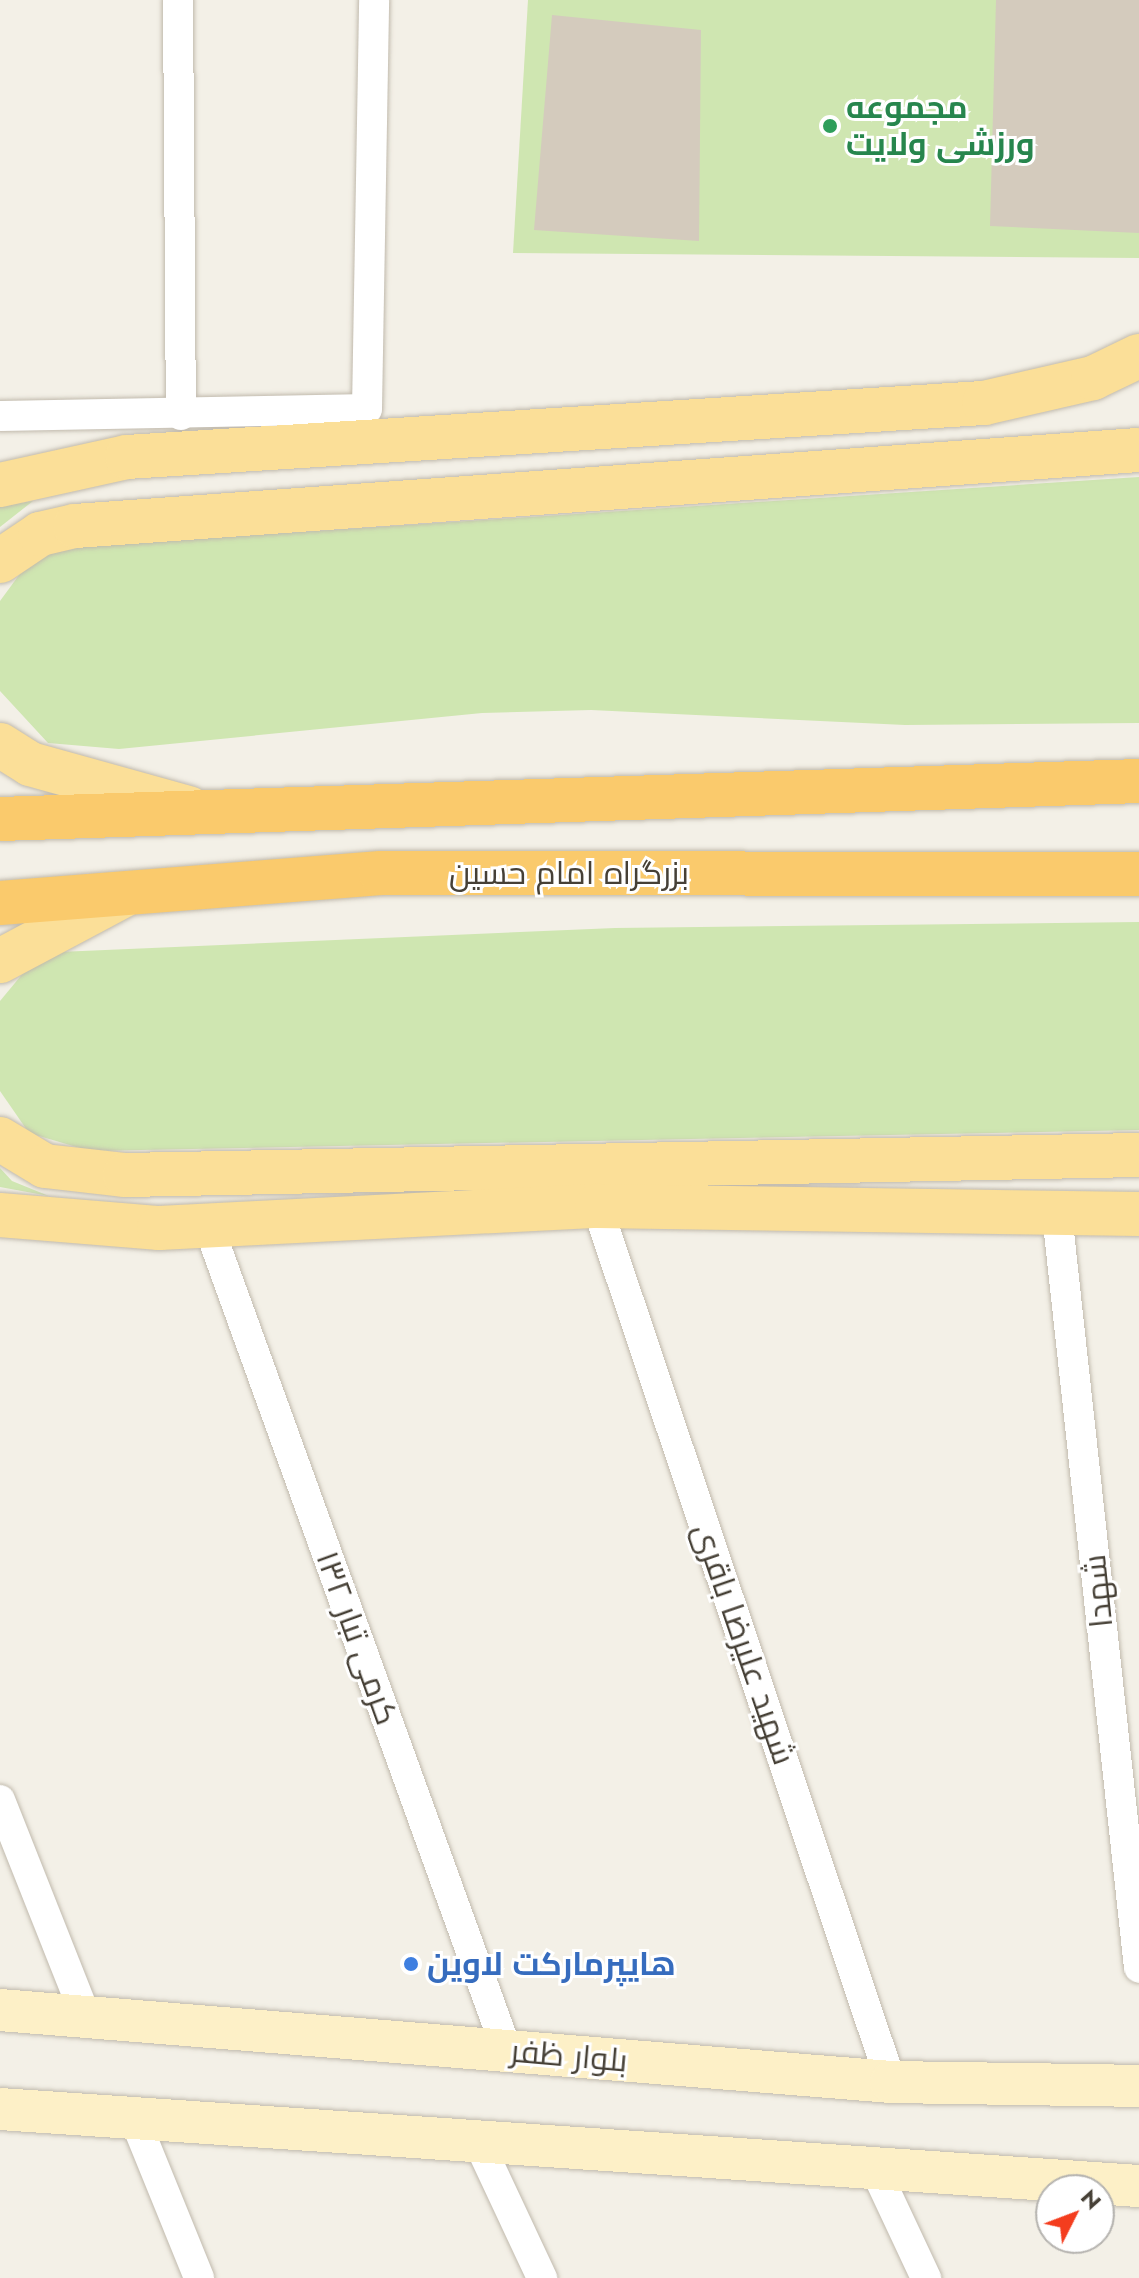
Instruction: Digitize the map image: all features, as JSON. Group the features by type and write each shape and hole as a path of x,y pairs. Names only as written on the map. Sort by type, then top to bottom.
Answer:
{"highway":[{"path":"0,819 191,808 1139,781"},
{"name":"بزرگراه امام حسین","path":"0,903 381,873 1139,874"}],"main road":[{"path":"0,485 127,457 984,403 1093,378 1139,356"},
{"path":"0,561 40,534 75,526 1139,450"},
{"path":"0,745 30,764 191,808"},
{"path":"0,961 127,893"},
{"path":"0,1139 45,1166 125,1175 1139,1155"},
{"path":"6,1217 208,1225 597,1206 1139,1214"}],"street":[{"path":"178,0 181,415"},
{"path":"0,416 181,415 367,409 374,0"},
{"name":"شهید علیرضا باقری","path":"597,1206 891,2082"},
{"name":"شهدا","path":"1057,1214 1139,1968"},
{"name":"کرمی تبار ۱۳۲","path":"208,1225 507,2051"},
{"path":"0,1800 86,2017"},
{"name":"بلوار ظفر","path":"0,2010 891,2082 1139,2086"},
{"path":"0,2109 135,2120 476,2137 1139,2186"},
{"path":"135,2120 199,2278"},
{"path":"476,2137 542,2278"},
{"path":"874,2167 926,2278"}],"green space":[{"name":"مجموعه ورزشی ولایت","path":"528,0 1139,0 1139,258 513,253"},
{"path":"1139,477 1139,723 905,725 591,710 482,713 119,749 48,743 0,691 0,601 22,571 57,548"},
{"path":"33,501 0,527 0,506"},
{"path":"1139,922 1139,1130 90,1151 29,1133 0,1091 0,1001 29,966 59,952 615,928"},
{"path":"0,1168 12,1181 49,1196 0,1187"}],"building":[{"path":"996,0 1139,0 1139,233 990,226"},
{"path":"552,15 701,30 699,241 534,230"}],"place":[{"name":"مجموعه ورزشی ولایت","path":"830,126"},
{"name":"هایپرمارکت لاوین","path":"411,1964"}]}
